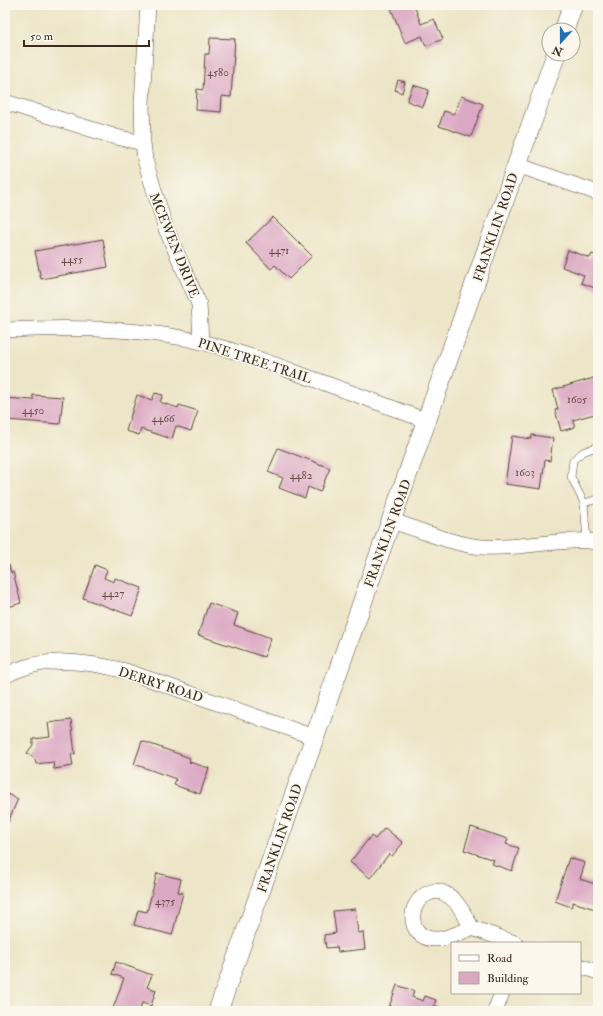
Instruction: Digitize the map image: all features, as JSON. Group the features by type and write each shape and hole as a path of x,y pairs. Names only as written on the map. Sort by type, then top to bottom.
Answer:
{"street":[{"name":"MCEWEN DRIVE","path":"148,5 143,64 142,143 145,160 164,223 199,304 201,342"},
{"path":"567,22 573,5"},
{"name":"FRANKLIN ROAD","path":"218,1011 553,62"},
{"path":"5,102 116,137 142,143"},
{"path":"517,165 598,193"},
{"name":"PINE TREE TRAIL","path":"5,330 78,328 162,335 201,342 260,359 427,421"},
{"path":"392,520 449,540 466,545 482,547 500,547 562,541 592,542"},
{"name":"DERRY ROAD","path":"5,676 28,667 63,661 106,666 126,671 314,737"},
{"path":"472,928 512,942"},
{"path":"581,966 598,972"},
{"path":"495,1011 502,994"}],"lane":[{"path":"592,542 584,503 571,477 573,460 583,452 596,447 598,449"},
{"path":"584,503 598,499"}],"building":[{"path":"387,5 414,5 421,24 434,19 443,39 426,46 422,36 405,43 390,6"},
{"path":"210,38 235,39 231,97 222,96 221,112 196,110 197,89 203,90 205,54 209,54"},
{"path":"398,80 405,82 402,93 395,90"},
{"path":"413,85 429,90 423,107 407,101"},
{"path":"461,96 483,104 471,137 439,126 444,111 454,114"},
{"path":"273,217 312,256 289,279 275,265 271,269 246,243"},
{"path":"103,239 108,267 41,279 35,251"},
{"path":"568,250 590,258 592,254 598,256 598,289 581,283 584,275 562,267"},
{"path":"597,377 598,413 573,420 575,427 561,431 555,410 558,409 553,390"},
{"path":"155,393 163,395 160,402 178,408 179,405 198,411 191,431 176,426 172,439 141,429 139,435 126,431 137,395 152,400"},
{"path":"33,395 63,397 60,424 5,420 5,398 33,400"},
{"path":"532,435 553,438 550,461 545,460 541,489 505,484 512,436 531,439"},
{"path":"278,448 330,468 320,492 308,487 305,498 279,488 283,478 268,472"},
{"path":"9,565 11,573 13,572 21,603 5,608 5,566"},
{"path":"95,565 107,570 104,578 114,582 115,578 142,588 132,616 83,598"},
{"path":"209,603 238,613 234,625 271,638 264,657 198,635"},
{"path":"71,720 75,754 71,754 73,766 54,769 53,762 36,764 35,759 27,753 33,745 33,739 50,737 48,723"},
{"path":"142,741 190,758 189,762 209,768 200,794 174,785 176,779 134,764"},
{"path":"5,793 18,799 5,829"},
{"path":"471,827 508,839 506,844 519,848 512,871 492,864 494,860 464,850"},
{"path":"385,828 403,843 392,856 389,854 370,878 350,862 371,836 375,839"},
{"path":"569,858 585,863 580,879 598,885 598,910 573,902 571,907 555,901"},
{"path":"157,873 181,879 178,892 183,893 172,935 134,925 138,910 147,912"},
{"path":"355,909 358,933 363,932 365,949 338,952 337,947 326,948 324,935 336,933 333,911"},
{"path":"116,962 152,975 147,987 156,990 151,1006 142,1003 139,1011 112,1011 124,978 112,974"},
{"path":"397,985 414,991 412,997 423,1001 425,996 436,1000 434,1005 444,1009 444,1011 400,1011 389,1007"}]}
